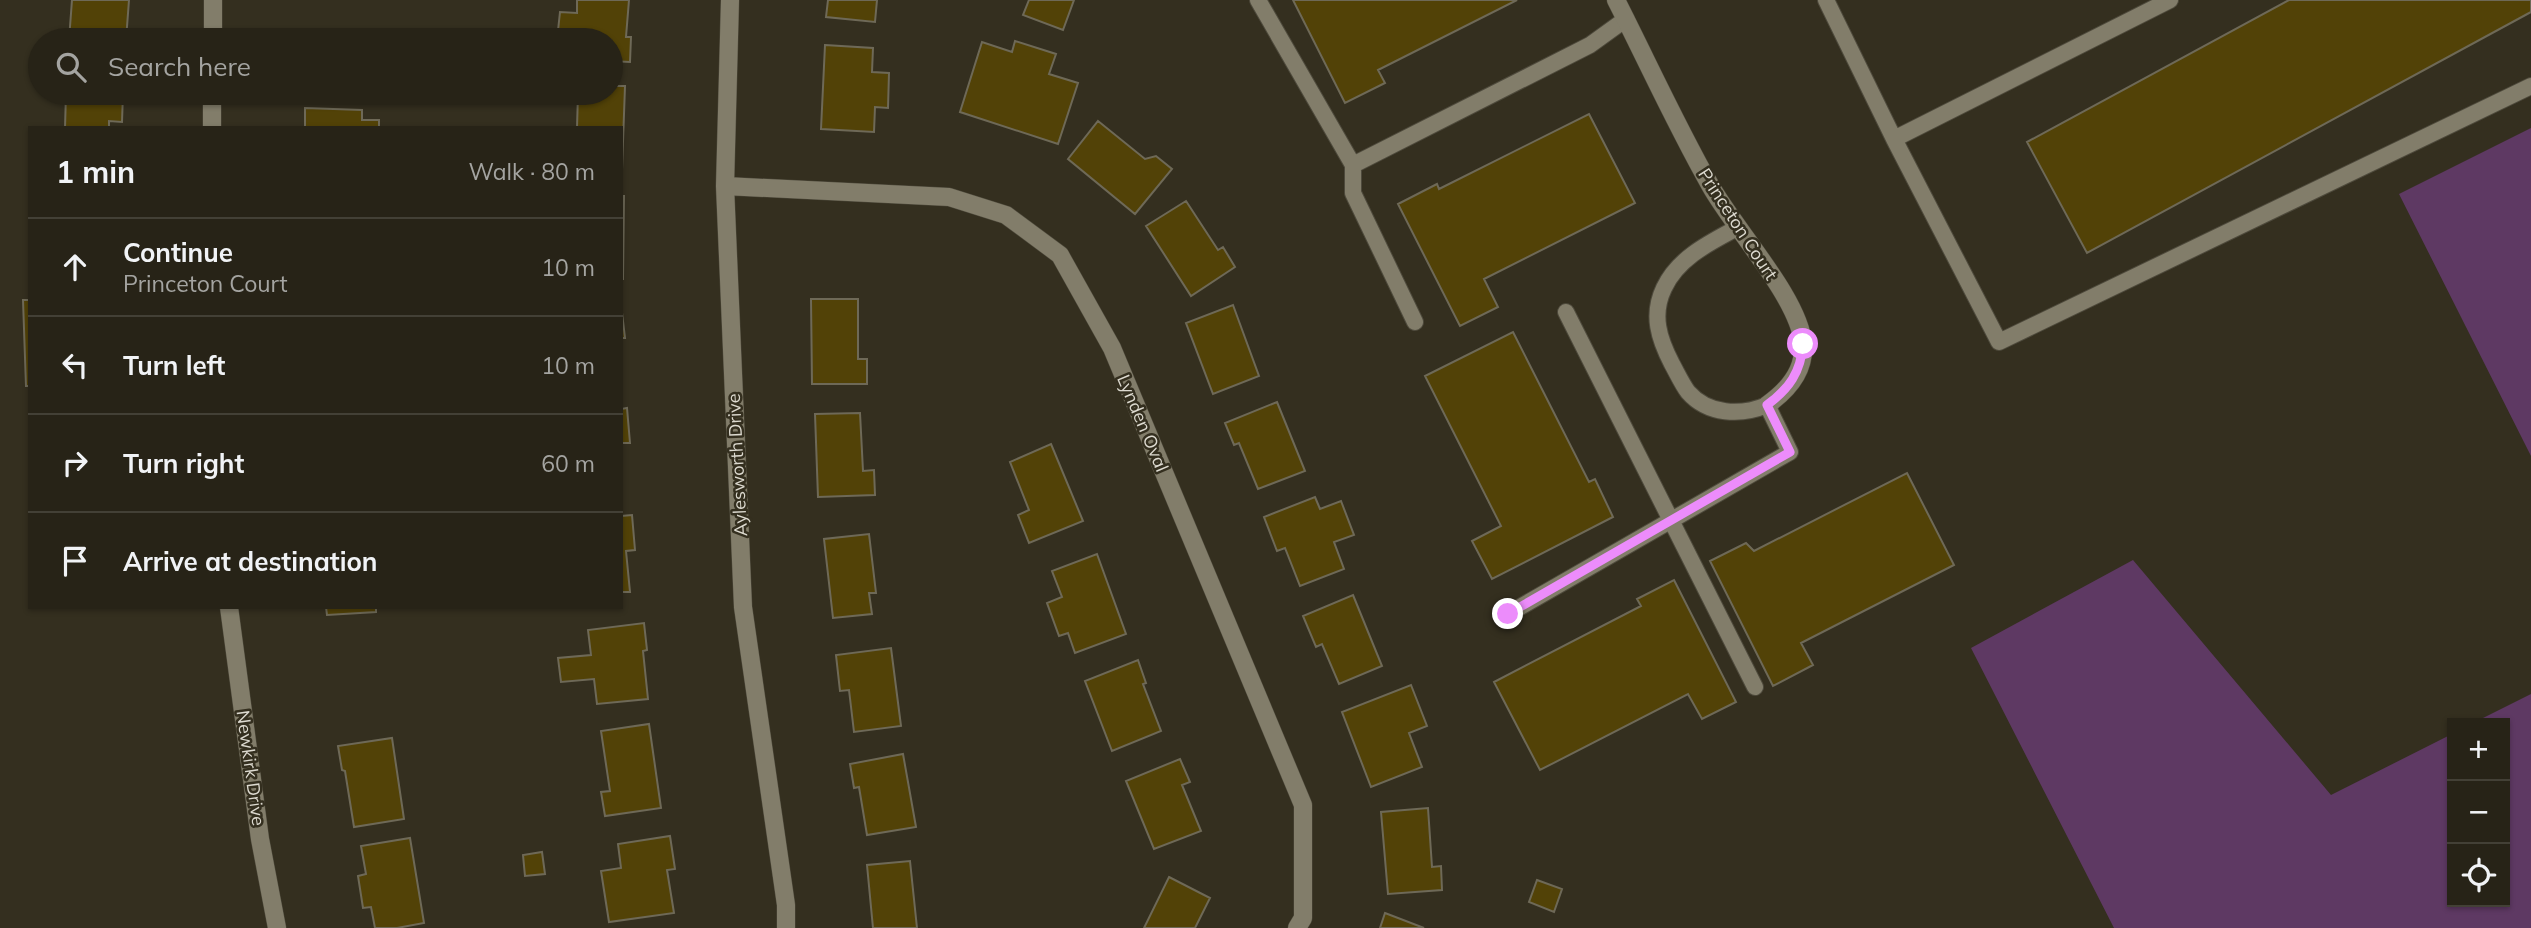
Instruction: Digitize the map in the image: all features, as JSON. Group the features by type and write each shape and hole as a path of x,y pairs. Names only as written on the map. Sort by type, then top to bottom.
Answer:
{"street":[{"path":"213,0 213,28"},
{"name":"Aylesworth Drive","path":"730,0 725,186 743,607 786,905 786,928"},
{"name":"Princeton Court","path":"1616,0 1710,186 1796,317 1803,344 1802,356 1793,382 1767,405"},
{"path":"212,105 212,126"},
{"name":"Lynden Oval","path":"725,186 949,197 1006,215 1059,255 1112,348 1303,805 1303,918 1297,928"},
{"name":"Newkirk Drive","path":"229,609 260,839 277,928"}],"lane":[{"path":"1258,0 1353,165 1353,193 1415,323"},
{"path":"1826,0 1998,342 2531,86"},
{"path":"1894,139 2170,0"},
{"path":"1353,165 1590,45 1626,19"},
{"path":"1508,614 1790,452 1767,405 1754,411 1720,411 1701,402 1688,391 1662,344 1656,320 1658,304 1673,273 1703,246 1737,228"},
{"path":"1566,312 1755,687"}],"shaded area":[{"path":"2531,128 2531,456 2399,194"},
{"path":"2133,560 2331,795 2447,737 2447,907 2510,907 2510,718 2483,718 2531,694 2531,928 2114,928 1971,648"}],"building":[{"path":"72,0 129,0 127,28 70,28"},
{"path":"577,0 629,0 626,37 631,37 630,62 623,62 623,28 558,28 560,12 577,13"},
{"path":"828,0 877,0 875,22 826,17"},
{"path":"1029,0 1074,0 1063,30 1023,15"},
{"path":"1293,0 1517,0 1378,70 1385,83 1345,103"},
{"path":"2289,0 2531,0 2531,12 2087,253 2027,142"},
{"path":"1015,41 1056,54 1049,74 1078,83 1058,144 960,112 982,42 1012,52"},
{"path":"825,45 873,48 872,72 889,73 888,108 875,107 874,132 821,129"},
{"path":"625,86 623,142 623,126 577,126 578,105 623,105"},
{"path":"66,105 123,105 122,122 109,121 109,126 65,126"},
{"path":"305,108 362,110 362,120 379,120 379,126 305,126"},
{"path":"1589,114 1635,203 1484,279 1498,307 1460,326 1398,204 1437,184 1439,189"},
{"path":"1098,121 1145,159 1156,156 1172,169 1135,214 1068,159"},
{"path":"623,196 624,196 623,279"},
{"path":"1186,201 1218,250 1223,247 1235,267 1191,296 1146,226"},
{"path":"811,299 858,299 858,359 867,359 867,384 812,384"},
{"path":"23,300 28,300 26,386"},
{"path":"1233,305 1259,376 1213,394 1186,323"},
{"path":"1513,332 1589,482 1595,479 1613,517 1492,579 1472,541 1501,526 1425,376"},
{"path":"1277,402 1305,471 1258,489 1239,443 1234,445 1225,423"},
{"path":"627,408 630,443 623,443 623,409"},
{"path":"860,413 863,471 874,470 875,495 818,497 815,414"},
{"path":"1051,444 1083,521 1029,543 1018,515 1029,510 1010,462"},
{"path":"1907,473 1954,565 1801,643 1813,665 1773,686 1710,561 1746,543 1754,551"},
{"path":"1315,497 1320,509 1341,501 1354,535 1334,542 1344,569 1300,586 1285,548 1277,551 1264,517"},
{"path":"632,515 635,550 626,551 630,592 623,592 623,516"},
{"path":"869,534 876,593 869,593 872,614 833,618 824,539"},
{"path":"1097,554 1126,634 1075,653 1068,633 1059,636 1047,603 1062,597 1052,571"},
{"path":"1674,580 1736,702 1702,719 1688,694 1540,770 1494,682 1641,606 1637,599"},
{"path":"1353,595 1382,666 1339,684 1322,644 1316,647 1303,616"},
{"path":"326,609 376,609 376,612 327,615"},
{"path":"644,623 647,650 643,651 648,699 597,704 594,679 561,682 558,658 591,655 588,630"},
{"path":"891,648 901,726 854,732 849,690 840,691 836,655"},
{"path":"1138,660 1146,683 1143,684 1161,731 1112,751 1085,681"},
{"path":"1411,685 1427,726 1409,733 1422,767 1371,787 1342,712"},
{"path":"649,724 661,808 605,816 601,792 610,791 601,731"},
{"path":"392,738 404,819 354,827 338,746"},
{"path":"903,754 916,827 867,835 859,787 854,788 850,764"},
{"path":"1180,759 1190,782 1182,785 1201,831 1154,849 1126,781"},
{"path":"1428,808 1432,867 1441,866 1442,890 1388,894 1381,812"},
{"path":"670,836 675,869 667,870 674,913 609,922 601,871 621,868 618,844"},
{"path":"410,838 424,923 397,928 375,928 371,907 363,908 358,876 366,874 361,846"},
{"path":"542,852 545,874 525,876 523,855"},
{"path":"910,861 917,928 873,928 867,865"},
{"path":"1169,877 1210,898 1195,928 1144,928"},
{"path":"1537,880 1562,889 1554,912 1529,902"},
{"path":"1385,913 1424,928 1380,928"}],"route":[{"path":"1508,614 1790,452 1767,405 1793,382 1803,344"}]}
